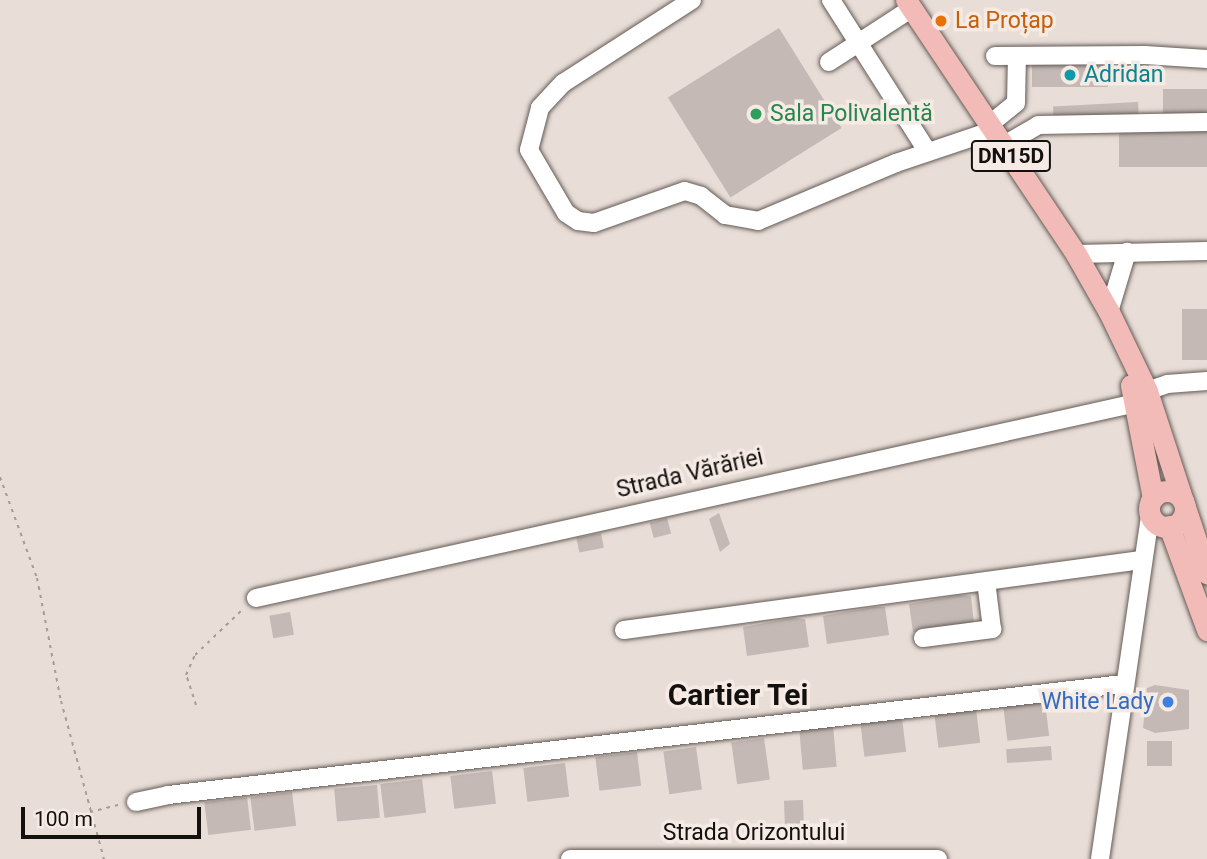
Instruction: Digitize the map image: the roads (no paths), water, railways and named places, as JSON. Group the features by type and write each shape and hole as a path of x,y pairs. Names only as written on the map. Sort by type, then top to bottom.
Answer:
{"main road":[{"name":"DN15D","path":"909,4 1076,254 1109,314 1184,504 1207,573"},
{"name":"DN15D","path":"1141,397 1151,506"},
{"path":"1166,491 1184,504 1181,520 1169,526 1156,523 1151,506 1166,491"},
{"path":"1169,526 1207,630"}],"street":[{"path":"692,0 563,83 534,120 529,150 566,214 578,221 594,223 685,191 701,196 725,215 758,221 928,152 996,133 1038,125 1207,122"},
{"path":"831,0 928,152"},
{"path":"830,62 909,4"},
{"path":"996,133 1016,103 1017,56"},
{"path":"995,57 1207,59"},
{"path":"1076,254 1207,251"},
{"path":"1109,314 1127,252"},
{"name":"Strada Vărăriei","path":"256,598 1141,397 1167,384 1207,381"},
{"path":"1100,859 1123,684 1151,506"},
{"path":"624,629 1141,560"},
{"path":"923,638 992,629 986,581"},
{"path":"136,802 167,795 1123,684"},
{"name":"Strada Orizontului","path":"570,859 938,859"}],"place":[{"name":"La Proțap","path":"941,21"},
{"name":"Adridan","path":"1070,75"},
{"name":"Sala Polivalentă","path":"756,114"},
{"name":"White Lady","path":"1168,702"}],"district":[{"name":"Cartier Tei","path":"738,695"}]}
